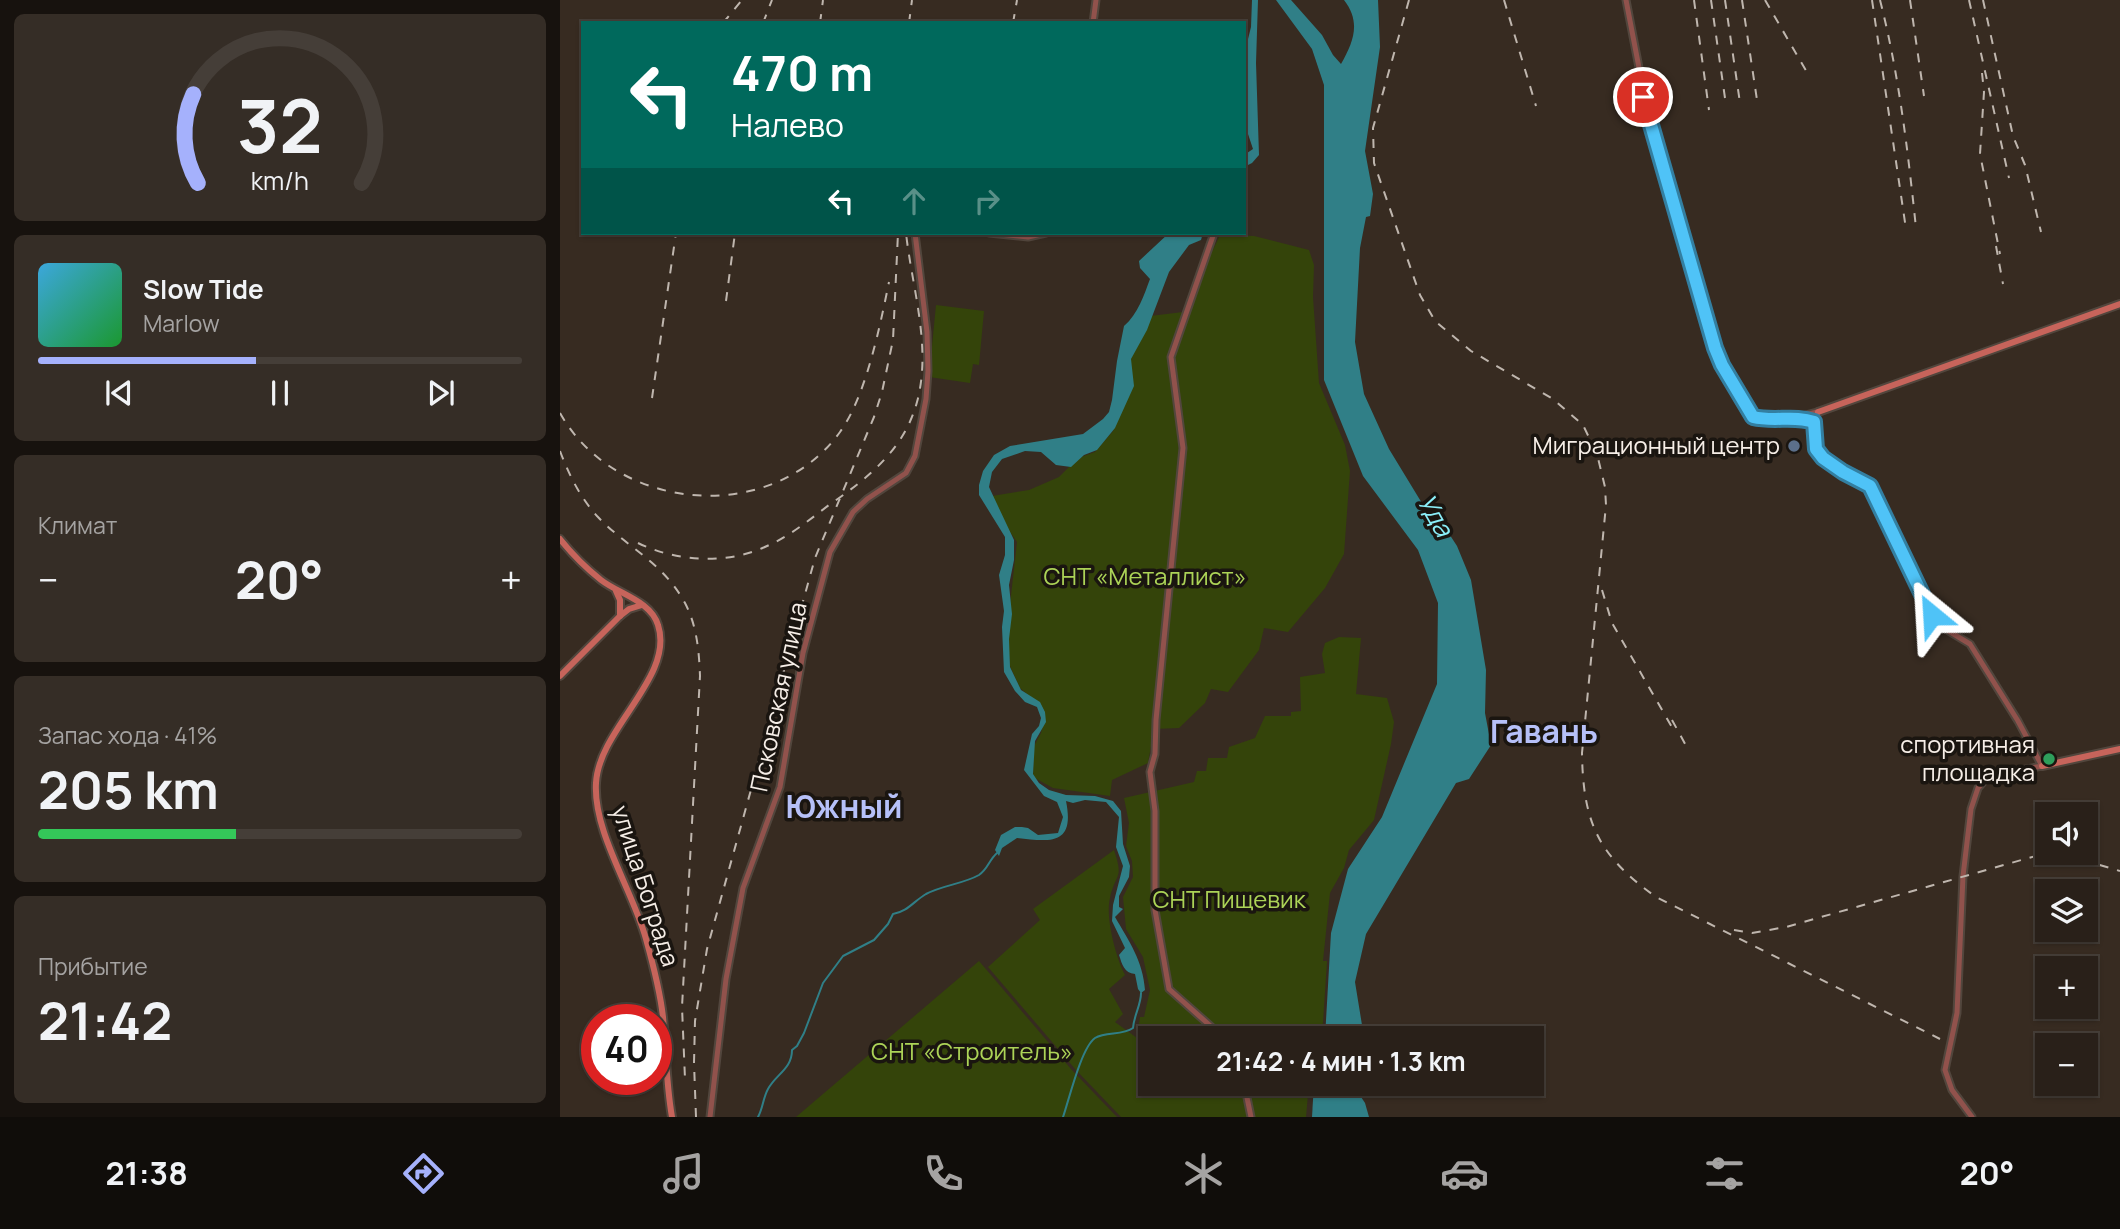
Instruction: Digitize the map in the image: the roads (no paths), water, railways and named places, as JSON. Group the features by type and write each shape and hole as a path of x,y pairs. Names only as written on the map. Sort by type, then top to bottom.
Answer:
{"main road":[{"path":"1818,412 2120,304"},
{"path":"560,539 591,571 642,605"},
{"path":"615,589 620,600 620,616"},
{"path":"560,676 620,616 629,609 642,605"},
{"name":"улица Бограда","path":"642,605 652,613 659,627 661,638 658,658 648,681 605,747 598,767 596,796 605,834 642,922 656,978 663,1016 664,1063 672,1117"},
{"path":"2042,766 2120,749"}],"street":[{"path":"1093,21 1096,0"},
{"path":"1626,0 1650,125 1719,359 1753,417 1786,420 1818,412"},
{"name":"Псковская улица","path":"710,1117 724,991 743,888 780,787 803,653 830,552 853,512 909,469 915,456 926,399 927,332 915,235"},
{"path":"1004,235 1033,235"},
{"path":"1211,1026 1170,989 1155,910 1155,811 1150,772 1155,754 1156,720 1183,448 1171,359 1213,235"},
{"path":"1818,412 1814,422 1816,449 1833,465 1870,486 1932,615 1942,626 1970,645 2018,721 2042,766 1995,775 1978,788 1973,800 1963,876 1957,1013 1945,1070 1952,1090 1972,1117"},
{"path":"1800,417 1814,422"},
{"path":"1247,1096 1251,1117"}],"water":[{"path":"1252,0 1258,0 1256,63 1259,155 1246,166 1246,154 1253,149 1246,128 1246,47 1251,27"},
{"path":"1276,0 1291,0 1322,35 1341,64 1354,32 1353,16 1344,0 1378,0 1380,47 1365,151 1373,194 1370,216 1366,217 1360,248 1355,342 1364,394 1389,449 1431,518 1444,526 1457,546 1471,580 1486,670 1485,713 1491,745 1469,779 1456,783 1366,934 1355,982 1362,1026 1326,1026 1331,933 1348,869 1382,817 1437,684 1438,603 1418,550 1363,476 1324,380 1324,85 1312,49"},
{"path":"1167,235 1202,235 1201,240 1189,245 1169,272 1147,330 1131,359 1134,386 1115,428 1097,450 1084,455 1071,467 1056,465 1041,452 1025,451 1002,459 992,472 989,487 1014,540 1014,560 1009,585 1012,614 1010,667 1021,690 1040,702 1045,712 1046,722 1035,741 1033,774 1039,783 1049,790 1113,801 1121,811 1123,844 1130,866 1129,877 1119,896 1119,907 1123,909 1115,917 1138,960 1145,990 1141,993 1135,974 1126,970 1121,962 1119,955 1125,948 1112,921 1113,905 1123,866 1116,847 1119,817 1106,802 1066,801 1067,826 1058,838 1017,838 1002,848 999,856 995,850 1001,835 1015,827 1028,828 1038,835 1058,833 1063,817 1057,802 1044,796 1024,770 1032,734 1039,726 1041,718 1037,707 1025,702 1004,672 1004,611 999,575 1005,555 1005,537 979,495 983,471 994,455 1010,446 1083,434 1109,412 1124,326 1137,310 1150,279 1140,268 1139,261"},
{"path":"1313,1096 1360,1096 1369,1117 1312,1117"}],"waterway":[{"path":"758,1117 768,1089 787,1067 792,1050 804,1033 823,983 843,956 874,940 893,914 906,909 926,894 979,875 997,853"},
{"path":"1063,1117 1080,1063 1090,1044 1099,1036 1133,1028 1141,993"}],"railway":[{"path":"725,21 742,0"},
{"path":"764,21 772,0"},
{"path":"820,21 823,0"},
{"path":"909,21 912,0"},
{"path":"1013,21 1017,0"},
{"path":"1409,0 1373,128 1374,163 1420,295 1435,321 1471,351 1553,399 1583,425 1597,454 1605,487 1606,505 1582,753 1586,800 1598,836 1621,867 1656,897 1940,1039"},
{"path":"1504,0 1536,106"},
{"path":"1694,0 1709,110"},
{"path":"1711,0 1726,105"},
{"path":"1725,0 1740,103"},
{"path":"1742,0 1757,100"},
{"path":"1765,0 1808,74"},
{"path":"1872,0 1906,229"},
{"path":"1880,0 1898,85 1916,228"},
{"path":"1910,0 1924,96"},
{"path":"1969,0 2009,178"},
{"path":"1983,0 2013,136 2025,165 2041,232"},
{"path":"1982,73 1984,92 1980,154 2000,254"},
{"path":"652,398 676,235"},
{"path":"726,301 735,235"},
{"path":"696,1117 695,1021 707,949 815,558 882,392 893,340 898,235"},
{"path":"638,543 669,554 702,559 752,552 799,527 871,473 894,449 911,419 921,381 922,339 906,235"},
{"path":"1996,246 2003,284"},
{"path":"560,413 585,446 618,471 655,488 696,495 736,494 775,483 811,462 840,432 849,417 871,360 889,282"},
{"path":"560,451 585,501 597,516 655,565 676,589 689,612 697,639 700,676 682,1007 685,1079"},
{"path":"1602,590 1612,623 1673,729"},
{"path":"1672,720 1689,751"},
{"path":"1734,930 1752,933 1786,927 2039,855 2066,855 2120,871"}],"place":[{"name":"Миграционный центр","path":"1794,446"},
{"name":"спортивная площадка","path":"2049,759"}],"district":[{"name":"Гавань","path":"1544,732"},
{"name":"Южный","path":"844,807"}],"water label":[{"name":"Уда","path":"1435,515"}],"park label":[{"name":"СНТ «Металлист»","path":"1145,577"},
{"name":"СНТ Пищевик","path":"1229,900"},
{"name":"СНТ «Строитель»","path":"972,1052"}]}
